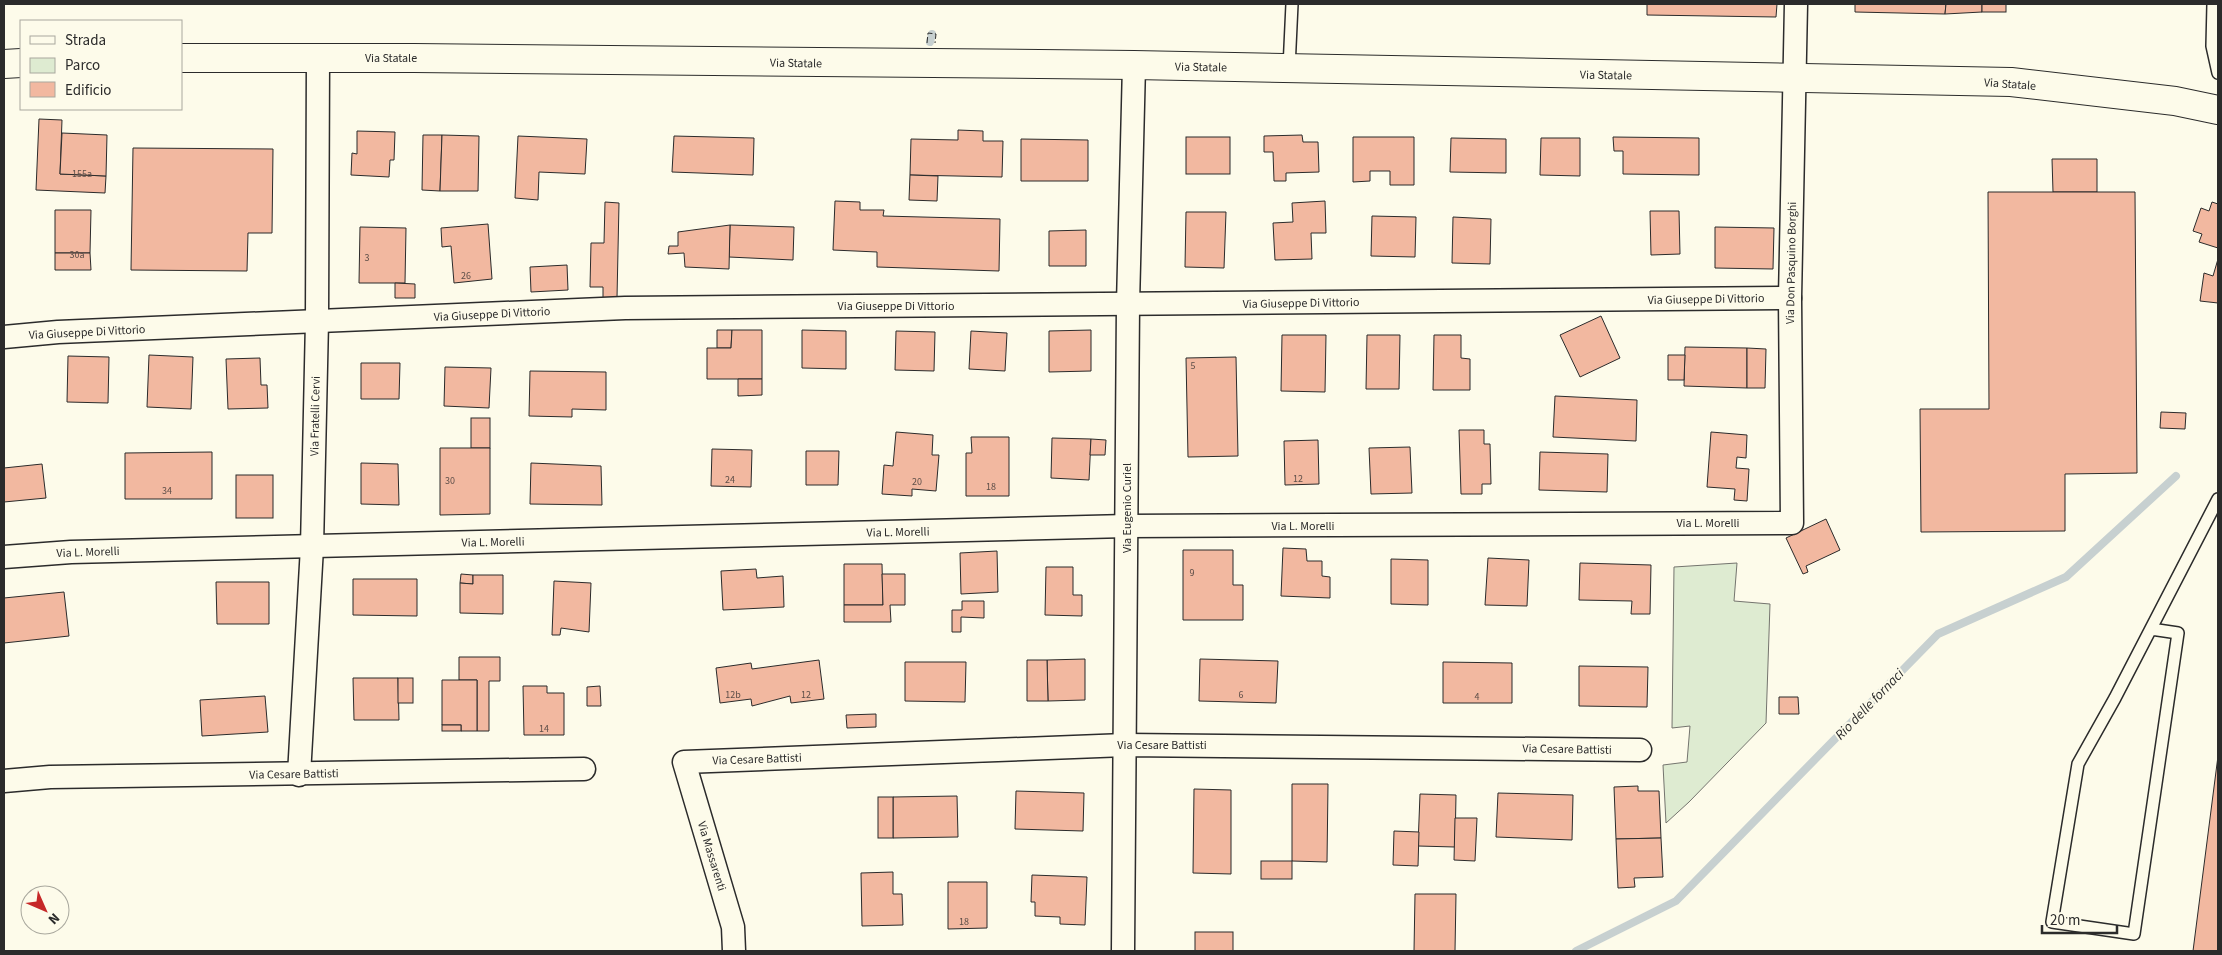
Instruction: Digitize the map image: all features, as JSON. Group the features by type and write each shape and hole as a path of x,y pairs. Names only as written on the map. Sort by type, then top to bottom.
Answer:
{"main road":[{"name":"Via Statale","path":"182,58 1134,65 2011,82 2175,101 2218,110"},
{"path":"4,64 20,63"}],"street":[{"name":"Via Don Pasquino Borghi","path":"1792,523 1790,298 1796,78 1796,4"},
{"name":"Via Fratelli Cervi","path":"299,775 312,547 317,321 318,58"},
{"name":"Via Eugenio Curiel","path":"1123,951 1128,304 1134,65"},
{"name":"Via Giuseppe Di Vittorio","path":"4,337 58,332 625,308 1790,298"},
{"name":"Via L. Morelli","path":"4,557 71,552 1127,526 1792,523"},
{"name":"Via Cesare Battisti","path":"684,762 1125,744 1640,750"},
{"name":"Via Massarenti","path":"684,762 733,927 734,951"},
{"name":"Via Cesare Battisti","path":"4,781 50,777 299,775 584,769"}],"lane":[{"path":"1289,68 1292,4"},
{"path":"2213,4 2218,73"},
{"path":"2151,629 2178,633 2134,934 2052,922 2078,764 2115,698 2218,499"}],"green space":[{"path":"1737,563 1734,601 1770,604 1766,723 1666,823 1663,765 1687,762 1690,726 1672,728 1674,567"}],"building":[{"path":"1647,4 1777,4 1776,17 1647,15"},
{"path":"1855,4 1946,4 1945,14 1855,12"},
{"path":"1946,4 1982,4 1982,12 1945,14"},
{"path":"1982,4 2006,4 2006,12 1982,12"},
{"path":"39,119 62,120 60,174 106,176 105,193 36,190"},
{"path":"958,130 983,131 983,141 1003,141 1002,177 910,175 911,139 958,140"},
{"path":"357,131 395,132 394,160 390,160 389,177 351,175 352,153 357,154"},
{"path":"62,133 107,135 106,176 60,174"},
{"path":"423,135 442,135 440,191 422,190"},
{"path":"442,135 479,136 478,191 440,191"},
{"path":"1302,135 1303,142 1318,142 1319,172 1286,173 1286,181 1274,181 1273,152 1264,152 1264,136"},
{"path":"518,136 587,139 585,174 539,172 538,200 515,198"},
{"path":"674,136 754,138 753,175 672,172"},
{"path":"1186,137 1230,137 1230,174 1186,174"},
{"path":"1353,137 1414,137 1414,185 1390,185 1390,171 1370,171 1370,181 1353,182"},
{"path":"1613,137 1699,138 1699,175 1623,174 1623,151 1614,151"},
{"path":"1451,138 1506,139 1506,173 1450,172"},
{"path":"1541,138 1580,138 1580,176 1540,175"},
{"path":"1021,139 1088,140 1088,181 1021,181"},
{"path":"133,148 273,149 272,233 248,233 247,271 131,270"},
{"path":"2052,159 2097,159 2097,192 2053,192"},
{"path":"910,175 938,176 937,201 909,200"},
{"path":"1988,192 2135,192 2137,473 2065,474 2065,531 1921,532 1920,409 1989,409"},
{"path":"835,201 860,202 860,210 884,210 883,216 1000,219 999,271 877,267 877,252 833,250"},
{"path":"1325,201 1326,233 1311,233 1312,259 1275,260 1273,223 1293,222 1292,203"},
{"path":"605,202 619,203 617,298 603,298 603,287 590,287 591,243 604,243"},
{"path":"2212,202 2218,204 2218,248 2199,242 2202,234 2193,231 2201,208 2209,211"},
{"path":"55,210 91,210 90,253 55,253"},
{"path":"1650,211 1679,211 1680,254 1651,255"},
{"path":"1186,212 1226,212 1224,268 1185,267"},
{"path":"1372,216 1416,217 1415,257 1371,256"},
{"path":"1453,217 1491,219 1490,264 1452,263"},
{"path":"488,224 492,279 454,283 451,246 442,247 441,228"},
{"path":"730,225 794,227 793,260 729,257"},
{"path":"730,225 729,269 685,267 684,253 668,254 669,246 678,246 678,232"},
{"path":"360,227 406,228 405,283 359,283"},
{"path":"1715,227 1774,228 1773,269 1715,268"},
{"path":"1086,230 1086,266 1049,266 1049,231"},
{"path":"55,253 90,253 91,270 55,270"},
{"path":"2218,259 2218,303 2200,301 2204,273 2213,276"},
{"path":"567,265 568,290 531,292 530,267"},
{"path":"395,283 415,284 415,298 395,298"},
{"path":"1601,316 1620,358 1580,377 1560,335"},
{"path":"717,330 732,330 731,348 717,348"},
{"path":"732,330 762,330 762,379 707,379 707,348 731,348"},
{"path":"802,330 846,331 846,369 802,368"},
{"path":"1091,330 1091,371 1049,372 1049,331"},
{"path":"896,331 935,332 934,371 895,370"},
{"path":"971,331 1007,333 1005,371 969,369"},
{"path":"1282,335 1326,335 1325,392 1281,391"},
{"path":"1367,335 1400,335 1399,389 1366,389"},
{"path":"1434,335 1461,335 1461,358 1470,359 1470,390 1433,390"},
{"path":"1685,347 1747,348 1747,388 1684,386"},
{"path":"1747,348 1766,349 1765,388 1747,388"},
{"path":"149,355 193,357 191,409 147,407"},
{"path":"1668,355 1685,355 1684,380 1668,380"},
{"path":"68,356 109,357 108,403 67,402"},
{"path":"1236,357 1238,456 1188,457 1186,358"},
{"path":"260,358 261,385 267,385 268,408 228,409 226,359"},
{"path":"361,363 400,363 399,399 361,399"},
{"path":"445,367 491,368 489,408 444,406"},
{"path":"530,371 606,372 606,410 572,409 572,417 529,416"},
{"path":"738,379 762,379 762,395 738,396"},
{"path":"1555,396 1637,400 1636,441 1553,437"},
{"path":"2161,412 2186,413 2185,429 2160,428"},
{"path":"471,418 490,418 490,448 471,448"},
{"path":"1459,430 1484,430 1484,444 1490,444 1491,484 1482,484 1482,494 1461,494"},
{"path":"896,432 933,435 932,455 939,455 936,491 912,489 912,496 882,494 884,465 893,466"},
{"path":"1711,432 1747,435 1746,458 1737,457 1736,468 1749,469 1747,501 1734,500 1735,489 1707,487"},
{"path":"971,437 1009,437 1009,496 966,496 966,453 972,453"},
{"path":"1052,438 1091,439 1089,480 1051,478"},
{"path":"1091,439 1106,440 1105,455 1090,455"},
{"path":"1318,440 1319,484 1285,485 1284,441"},
{"path":"1410,447 1412,493 1371,494 1369,448"},
{"path":"440,448 490,448 490,514 440,515"},
{"path":"712,449 752,450 751,487 711,486"},
{"path":"806,451 839,451 838,485 806,485"},
{"path":"212,452 212,499 125,499 125,453"},
{"path":"1540,452 1608,454 1607,492 1539,490"},
{"path":"361,463 398,464 399,505 361,504"},
{"path":"531,463 601,466 602,505 530,504"},
{"path":"42,464 46,498 4,502 4,468"},
{"path":"236,475 273,475 273,518 236,518"},
{"path":"1826,519 1840,550 1806,566 1808,572 1803,574 1786,538"},
{"path":"1283,548 1306,549 1307,561 1322,561 1322,576 1330,577 1330,598 1281,596"},
{"path":"1183,550 1233,550 1233,585 1243,585 1243,620 1183,620"},
{"path":"997,551 998,592 961,594 960,553"},
{"path":"1488,558 1529,560 1527,606 1485,605"},
{"path":"1391,559 1428,560 1428,605 1391,604"},
{"path":"1580,563 1651,565 1650,614 1631,614 1632,601 1579,600"},
{"path":"844,564 882,564 883,605 844,605"},
{"path":"1046,567 1073,567 1073,595 1082,595 1082,616 1045,615"},
{"path":"756,569 757,578 783,576 784,607 723,610 721,571"},
{"path":"461,574 473,575 473,584 460,583"},
{"path":"882,574 905,574 905,605 890,605 891,622 844,622 844,605 883,605"},
{"path":"473,575 503,575 503,614 460,613 460,583 473,584"},
{"path":"353,579 417,579 417,616 353,615"},
{"path":"554,581 591,583 589,632 561,628 560,635 552,635"},
{"path":"216,582 269,582 269,624 217,624"},
{"path":"64,592 69,636 4,643 4,598"},
{"path":"962,601 984,601 984,618 961,617 961,632 952,632 952,610 962,610"},
{"path":"459,657 500,657 500,681 489,681 489,731 477,731 477,680 459,680"},
{"path":"1085,659 1085,700 1048,701 1047,660"},
{"path":"1200,659 1278,661 1276,703 1199,701"},
{"path":"819,660 824,699 791,703 790,696 752,706 751,699 720,703 716,668 751,663 752,669"},
{"path":"1027,660 1047,660 1048,701 1027,701"},
{"path":"905,662 966,662 965,702 905,701"},
{"path":"1443,662 1512,663 1512,703 1443,703"},
{"path":"1579,666 1648,667 1647,707 1579,706"},
{"path":"353,678 398,678 399,720 354,720"},
{"path":"398,678 413,678 413,703 398,703"},
{"path":"442,680 477,680 477,731 461,731 461,725 442,725"},
{"path":"523,686 547,686 547,693 564,693 564,735 524,735"},
{"path":"600,686 601,706 587,706 587,687"},
{"path":"265,696 268,732 202,736 200,700"},
{"path":"1779,697 1798,697 1799,714 1779,714"},
{"path":"876,714 876,727 847,728 846,715"},
{"path":"442,725 461,725 461,731 442,731"},
{"path":"2218,756 2218,951 2193,951"},
{"path":"1292,784 1328,784 1327,862 1292,861"},
{"path":"1638,786 1638,791 1659,791 1661,838 1616,839 1614,787"},
{"path":"1194,789 1231,790 1231,874 1193,873"},
{"path":"1016,791 1084,793 1083,831 1015,829"},
{"path":"1498,793 1573,795 1572,840 1496,837"},
{"path":"1420,794 1456,795 1455,847 1418,846"},
{"path":"957,796 958,837 893,838 893,797"},
{"path":"878,797 893,797 893,838 878,838"},
{"path":"1455,818 1477,818 1475,861 1454,860"},
{"path":"1394,831 1419,832 1418,866 1393,865"},
{"path":"1661,838 1663,877 1634,878 1635,887 1618,888 1616,839"},
{"path":"1261,861 1292,861 1292,879 1261,879"},
{"path":"893,872 893,894 902,894 903,925 862,926 861,873"},
{"path":"1032,875 1087,877 1085,925 1060,924 1060,917 1035,916 1035,902 1031,902"},
{"path":"948,882 987,882 987,928 948,929"},
{"path":"1415,894 1456,894 1455,951 1414,951"},
{"path":"1195,932 1233,932 1233,951 1195,951"}],"waterway":[{"path":"930,42 932,34"},
{"name":"Rio delle fornaci","path":"1576,951 1676,901 1938,634 2066,577 2176,476"}],"fence":[{"path":"927,43 928,33 936,34 935,43"}]}
